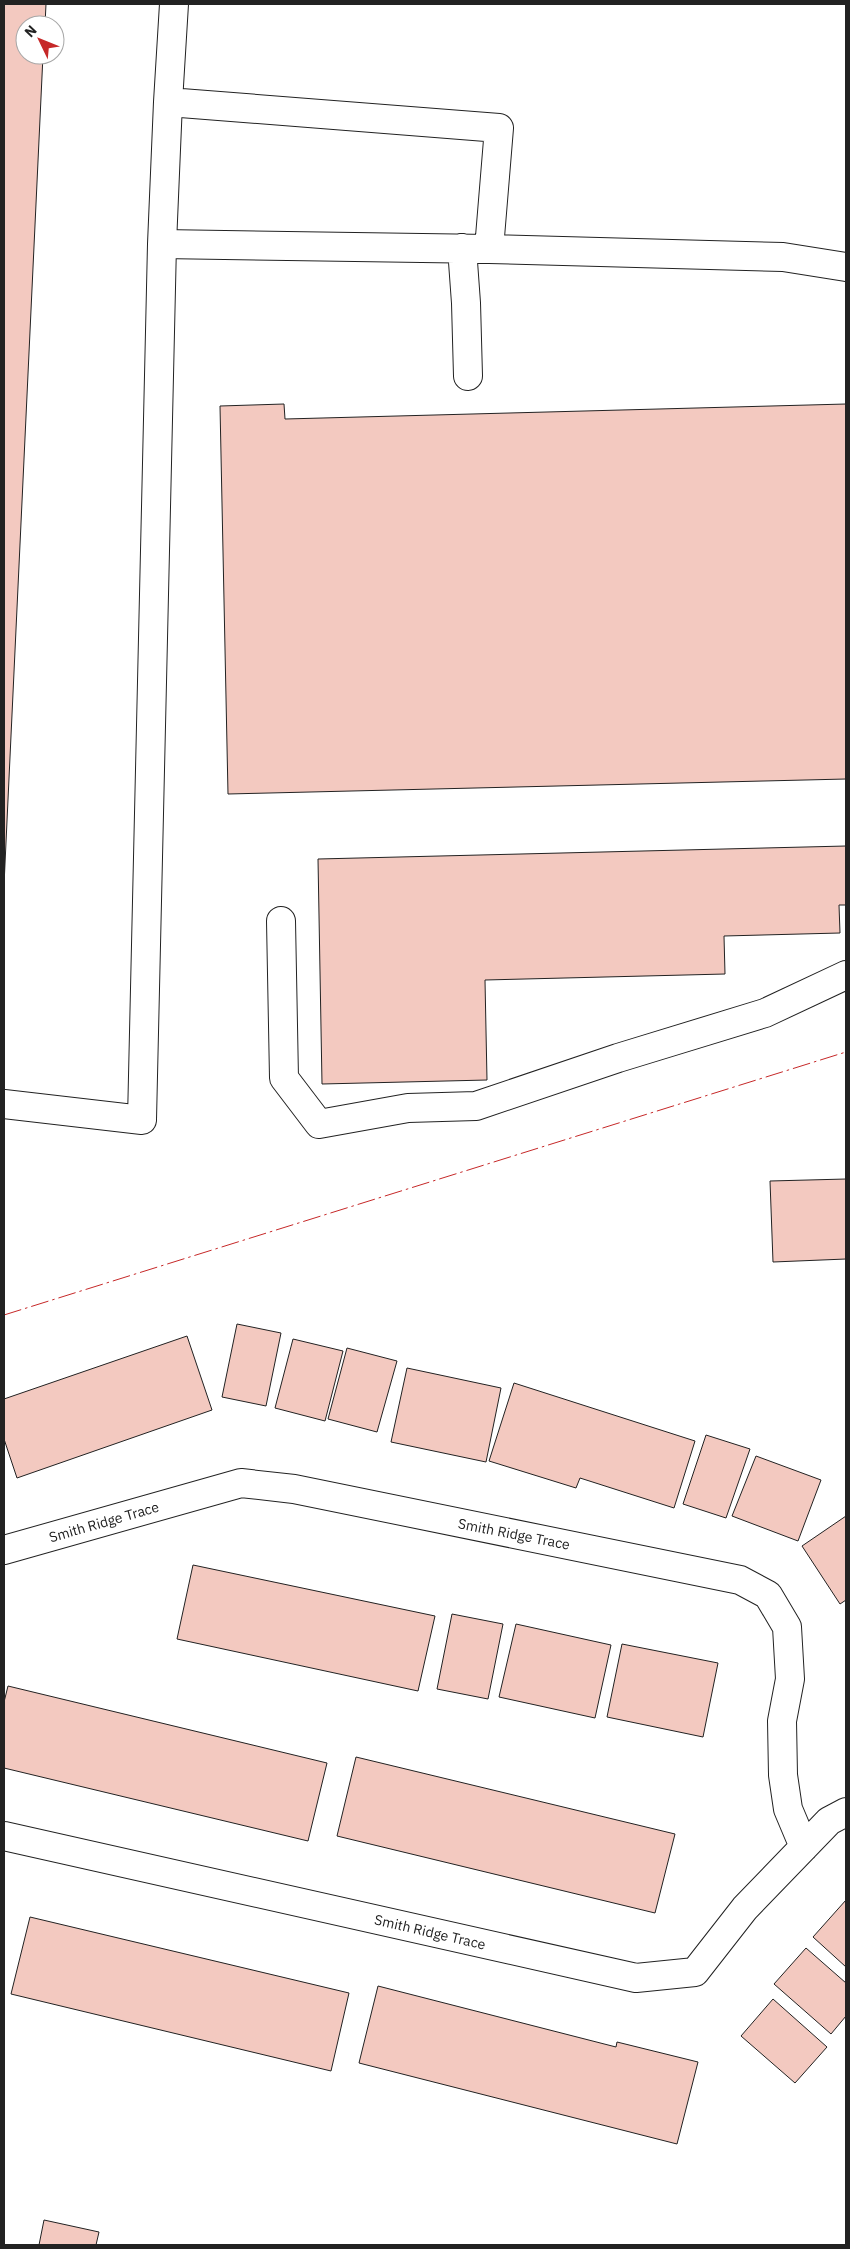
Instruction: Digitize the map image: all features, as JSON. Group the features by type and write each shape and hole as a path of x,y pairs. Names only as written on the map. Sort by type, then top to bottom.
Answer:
{"street":[{"path":"4,1104 142,1120 162,244 174,4"},
{"path":"168,102 499,128 489,249"},
{"path":"162,244 462,248 782,257 846,266"},
{"path":"462,248 468,376"},
{"path":"280,920 284,1078 319,1124 408,1108 476,1106 618,1058 765,1013 846,975"},
{"name":"Smith Ridge Trace","path":"4,1550 241,1483 294,1489 740,1580 768,1595 787,1627 790,1679 782,1722 783,1775 788,1809 804,1847"},
{"name":"Smith Ridge Trace","path":"4,1836 636,1978 695,1972 745,1908 829,1821 846,1812"}],"building":[{"path":"4,4 46,4 45,15 15,15 15,65 43,65 4,885"},
{"path":"284,404 285,419 846,404 846,779 228,794 220,406"},
{"path":"846,846 846,905 839,905 840,933 724,936 725,974 485,980 487,1080 322,1084 318,859"},
{"path":"846,1179 846,1259 773,1262 770,1181"},
{"path":"237,1324 281,1333 266,1406 222,1397"},
{"path":"187,1336 212,1410 17,1478 4,1439 4,1399"},
{"path":"293,1339 343,1351 325,1421 275,1408"},
{"path":"347,1348 397,1361 377,1432 328,1419"},
{"path":"407,1368 501,1388 486,1462 391,1442"},
{"path":"514,1383 695,1441 674,1508 580,1478 576,1488 489,1461"},
{"path":"706,1435 750,1449 726,1518 683,1504"},
{"path":"756,1456 821,1480 798,1541 732,1516"},
{"path":"846,1516 846,1600 840,1604 802,1546"},
{"path":"193,1565 435,1616 418,1691 177,1639"},
{"path":"452,1614 503,1624 488,1699 437,1689"},
{"path":"516,1624 611,1645 595,1718 499,1697"},
{"path":"622,1644 718,1663 703,1737 607,1717"},
{"path":"8,1686 327,1763 308,1841 4,1768 4,1702"},
{"path":"356,1757 675,1834 655,1913 337,1836"},
{"path":"846,1900 846,1967 813,1937"},
{"path":"30,1917 349,1993 331,2071 11,1994"},
{"path":"806,1948 846,1983 846,2016 831,2034 774,1984"},
{"path":"378,1986 616,2047 617,2042 698,2062 677,2144 359,2063"},
{"path":"773,1999 827,2047 795,2083 741,2036"},
{"path":"44,2220 99,2232 96,2245 39,2245"}],"power":[{"path":"4,1315 846,1052"}]}
